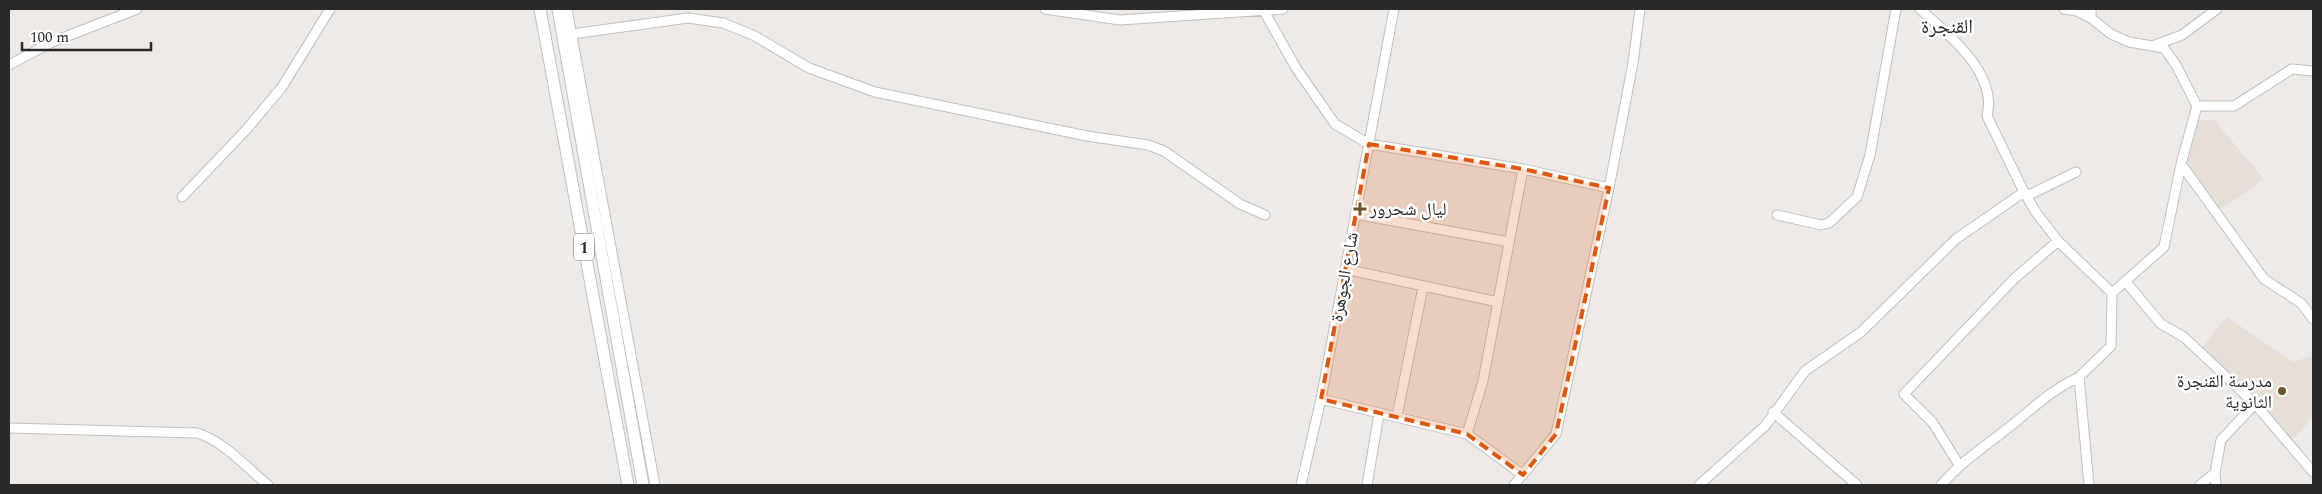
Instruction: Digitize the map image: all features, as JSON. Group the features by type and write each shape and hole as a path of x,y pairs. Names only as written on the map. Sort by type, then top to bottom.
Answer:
{"main road":[{"name":"1","path":"540,9 628,485"},
{"name":"1","path":"558,9 643,485"}],"street":[{"path":"9,65 52,42 137,9"},
{"path":"182,197 246,130 282,87 330,9"},
{"path":"567,9 655,485"},
{"path":"1045,9 1120,20 1282,9"},
{"name":"شارع الجوهرة","path":"1301,485 1322,399 1394,9"},
{"path":"1514,485 1556,434 1609,188 1633,63 1640,9"},
{"path":"1777,215 1821,225 1829,223 1857,197 1865,178 1870,155 1896,9"},
{"path":"1920,9 1959,44 1984,81 1989,106 1987,116 2035,211 2058,240 2112,293 2111,346 2080,377 2057,387 2009,428 1959,465 1941,485"},
{"path":"2064,9 2091,13 2111,34 2129,42 2164,48 2176,65 2197,106 2180,164 2164,247 2112,293"},
{"path":"2155,45 2182,35 2217,9"},
{"path":"1264,11 1296,68 1335,124 1369,144 1523,169 1609,188"},
{"path":"572,34 688,18 723,23 753,35 809,68 875,92 1087,136 1148,144 1164,152 1240,204 1265,215"},
{"path":"2197,106 2234,106 2292,69 2313,71"},
{"path":"2180,164 2264,278 2301,303 2313,319"},
{"path":"1467,434 1483,381 1523,169"},
{"path":"1699,485 1766,426 1773,412 1805,371 1861,332 1956,239 2026,194 2076,172"},
{"path":"1355,214 1509,242"},
{"path":"1959,465 1933,423 1904,394 2014,279 2058,240"},
{"path":"1345,269 1498,302"},
{"path":"2126,282 2160,324 2184,337 2255,404 2313,472"},
{"path":"1396,416 1423,287"},
{"path":"2080,377 2089,485"},
{"path":"1322,399 1467,434 1523,474"},
{"path":"2216,485 2215,473 2222,440 2255,404"},
{"path":"1773,412 1857,485"},
{"path":"1367,485 1379,414"},
{"path":"9,428 197,434 206,436 218,444 268,485"},
{"path":"2200,485 2215,473"}],"highlighted area":[{"path":"1369,144 1523,169 1609,188 1556,434 1523,475 1467,434 1321,399"}],"shaded area":[{"path":"2193,120 2214,120 2264,179 2218,211 2185,169"},
{"path":"2227,317 2293,362 2311,356 2313,359 2313,417 2291,442 2261,406 2202,347"}],"place":[{"name":"ليال شحرور","path":"1360,209"},
{"name":"مدرسة القنجرة الثانوية","path":"2282,391"}],"district":[{"name":"القنجرة","path":"1947,26"}]}
